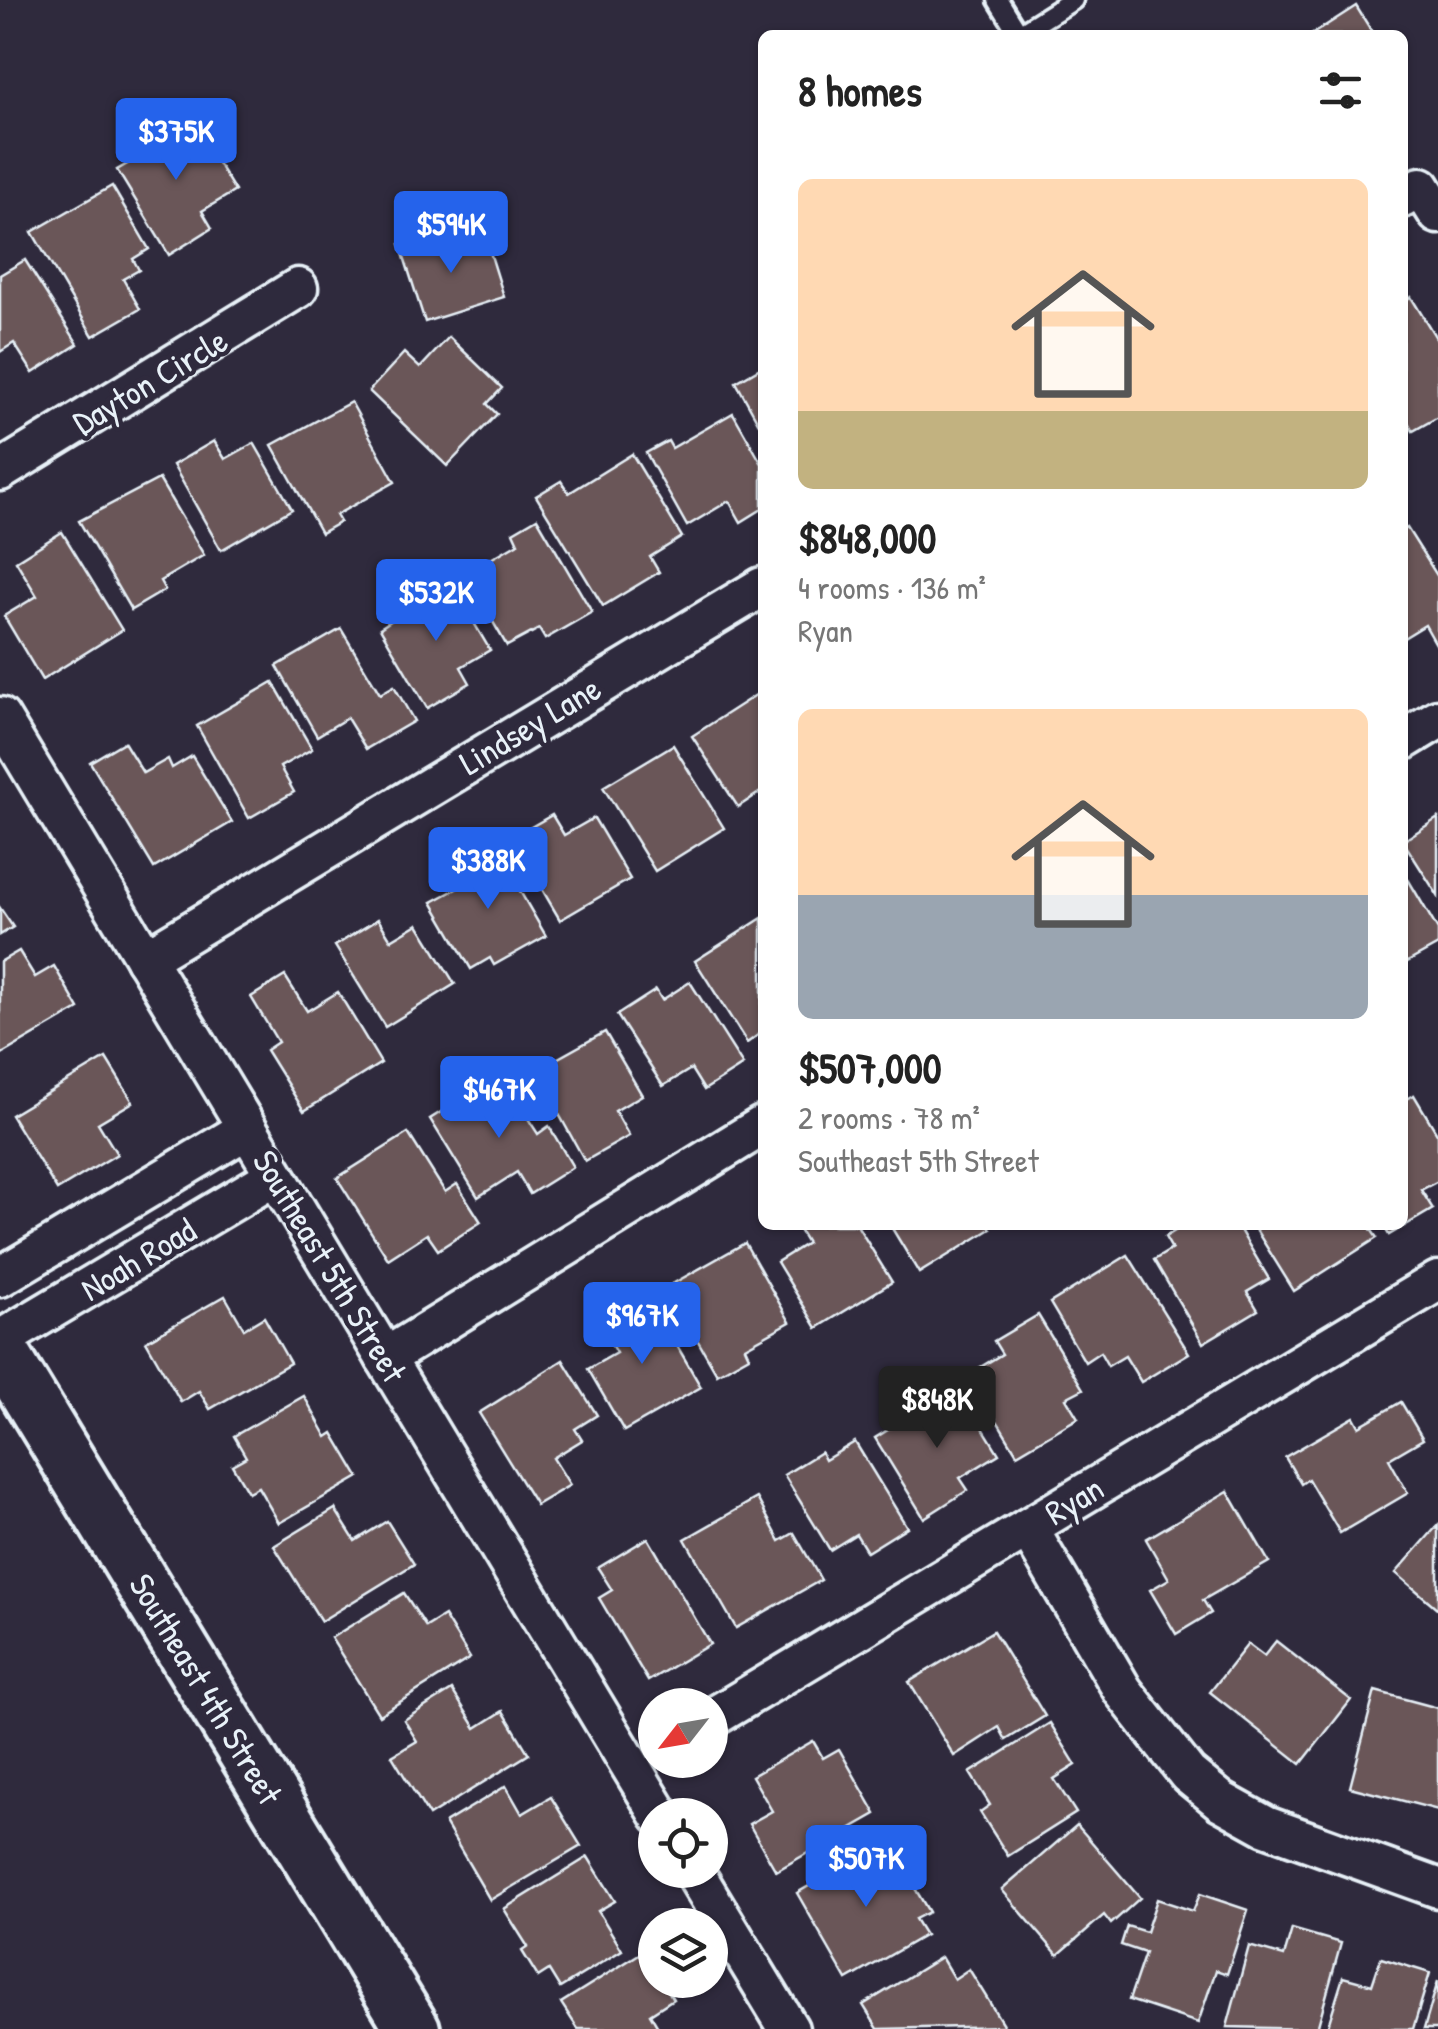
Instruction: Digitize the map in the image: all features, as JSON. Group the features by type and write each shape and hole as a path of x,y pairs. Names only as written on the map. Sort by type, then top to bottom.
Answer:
{"main road":[{"name":"Southeast 4th Street","path":"0,1349 413,2029"}],"street":[{"name":"Dayton Circle","path":"0,470 298,288"},
{"name":"Lindsey Lane","path":"145,959 758,589"},
{"name":"Southeast 5th Street","path":"0,717 385,1358 638,1751"},
{"path":"1408,738 1438,720"},
{"path":"385,1358 758,1128"},
{"name":"Noah Road","path":"0,1277 247,1129"},
{"name":"Noah Road","path":"0,1340 275,1176"},
{"name":"Ryan","path":"728,1708 1028,1528 1432,1296"},
{"path":"1028,1528 1123,1691 1188,1774 1221,1801 1266,1826 1438,1888"},
{"path":"704,1888 789,2029"}],"lane":[{"path":"998,0 1017,30"},
{"path":"1025,30 1073,0"}],"building":[{"path":"1356,6 1371,30 1319,30"},
{"path":"188,114 235,191 202,211 212,228 169,255 117,170 136,159 130,150"},
{"path":"112,186 149,249 133,259 139,270 123,279 140,309 93,336 32,232"},
{"path":"437,233 444,252 486,239 504,297 425,322 400,244"},
{"path":"25,260 78,344 33,373 14,343 0,352 0,275"},
{"path":"1411,297 1438,341 1438,417 1413,431 1408,422"},
{"path":"449,337 502,388 487,404 497,414 447,466 369,391 404,353 420,368"},
{"path":"758,369 758,422 736,382"},
{"path":"351,402 395,482 336,515 340,522 321,533 272,445"},
{"path":"733,413 758,457 758,511 741,522 729,501 687,526 646,453 668,441 672,448"},
{"path":"214,441 225,459 254,443 292,509 221,550 173,465"},
{"path":"632,454 682,537 650,557 659,572 603,606 536,496 561,481 569,493"},
{"path":"159,479 204,555 160,581 165,590 131,610 79,521"},
{"path":"537,518 592,612 545,639 539,629 507,646 465,574 518,543 513,532"},
{"path":"1408,530 1438,577 1437,646 1425,625 1408,635"},
{"path":"62,532 122,630 42,680 4,616 37,596 16,561"},
{"path":"450,582 490,650 461,667 470,683 427,708 380,628"},
{"path":"341,629 380,694 394,686 414,721 366,749 347,718 317,736 277,666"},
{"path":"273,682 312,749 280,767 294,792 249,818 197,726"},
{"path":"758,694 758,794 738,807 692,736"},
{"path":"124,742 143,773 168,759 172,768 192,756 232,822 154,868 90,762"},
{"path":"673,745 724,828 655,871 603,787"},
{"path":"552,815 564,835 594,818 630,879 560,920 512,838"},
{"path":"1438,818 1438,896 1408,849 1408,838"},
{"path":"495,848 546,936 494,965 490,958 471,969 432,902 458,888 450,874"},
{"path":"1408,879 1438,930 1438,945 1408,962"},
{"path":"0,908 13,927 0,935"},
{"path":"378,919 391,940 418,924 455,984 385,1027 335,946"},
{"path":"758,921 758,1035 747,1043 695,961"},
{"path":"19,951 35,977 54,966 79,1009 0,1055 0,962"},
{"path":"285,976 307,1011 338,992 381,1063 304,1111 266,1050 278,1042 251,997"},
{"path":"690,982 743,1065 704,1090 691,1069 663,1086 617,1015 656,990 662,1000"},
{"path":"605,1032 642,1095 615,1111 629,1136 585,1161 535,1071"},
{"path":"106,1058 133,1102 98,1123 117,1154 57,1190 11,1115"},
{"path":"500,1075 538,1134 549,1126 573,1167 530,1194 517,1172 478,1197 430,1119"},
{"path":"1414,1095 1438,1135 1438,1181 1421,1190 1433,1209 1408,1224 1408,1098"},
{"path":"408,1133 445,1192 457,1184 481,1222 438,1250 427,1234 388,1259 337,1178"},
{"path":"799,1230 860,1230 892,1282 817,1328 777,1262 807,1243"},
{"path":"893,1230 989,1230 919,1273"},
{"path":"1177,1230 1240,1230 1269,1279 1247,1292 1258,1310 1203,1343 1154,1260 1172,1249 1165,1237"},
{"path":"1256,1230 1371,1230 1377,1238 1294,1291"},
{"path":"745,1243 790,1322 745,1347 749,1356 717,1374 667,1287"},
{"path":"1128,1255 1189,1353 1141,1382 1125,1356 1108,1366 1100,1352 1085,1362 1050,1303"},
{"path":"225,1296 244,1329 264,1317 290,1363 210,1409 199,1391 181,1402 146,1341"},
{"path":"650,1299 701,1387 624,1431 588,1369 616,1353 601,1327"},
{"path":"1038,1315 1083,1389 1066,1398 1078,1418 1017,1454 969,1374 1002,1354 994,1341"},
{"path":"563,1360 597,1415 575,1429 582,1440 553,1458 570,1485 536,1505 479,1413"},
{"path":"958,1387 999,1454 960,1478 968,1490 924,1518 875,1438"},
{"path":"304,1396 327,1437 333,1433 359,1477 279,1523 258,1487 248,1492 232,1465 246,1457 234,1436"},
{"path":"1401,1402 1423,1439 1389,1459 1408,1493 1340,1533 1308,1479 1301,1484 1285,1457 1354,1417 1359,1426"},
{"path":"855,1442 907,1527 867,1552 856,1534 830,1550 784,1475 821,1452 825,1460"},
{"path":"1228,1491 1269,1562 1203,1600 1211,1613 1176,1634 1150,1590 1169,1579 1146,1539"},
{"path":"757,1498 780,1541 794,1533 821,1580 736,1628 685,1539"},
{"path":"335,1509 355,1541 387,1521 414,1564 321,1621 274,1546"},
{"path":"1438,1525 1438,1609 1396,1573"},
{"path":"648,1538 710,1644 648,1681 599,1598 612,1590 598,1568"},
{"path":"404,1593 426,1627 444,1616 470,1658 379,1715 331,1638"},
{"path":"993,1631 1045,1716 1006,1740 999,1727 954,1756 909,1682"},
{"path":"1276,1641 1351,1700 1301,1764 1210,1692 1248,1644 1264,1656"},
{"path":"452,1690 476,1728 503,1711 529,1754 429,1816 392,1756 417,1741 404,1720"},
{"path":"1375,1691 1438,1708 1438,1810 1350,1787"},
{"path":"1050,1723 1076,1765 1054,1779 1076,1813 1008,1856 980,1812 990,1805 970,1773"},
{"path":"813,1741 823,1758 839,1749 876,1814 776,1871 749,1824 772,1811 752,1776"},
{"path":"506,1786 522,1814 551,1797 581,1846 490,1900 445,1823"},
{"path":"1077,1825 1140,1898 1111,1924 1104,1915 1058,1955 1002,1890"},
{"path":"887,1841 929,1912 915,1919 925,1935 847,1980 797,1893"},
{"path":"588,1857 615,1901 598,1911 622,1950 560,1988 549,1970 538,1977 522,1951 528,1947 504,1909"},
{"path":"1200,1894 1248,1910 1227,1974 1216,1970 1198,2023 1129,2000 1145,1953 1121,1945 1127,1926 1146,1932 1157,1899 1193,1911"},
{"path":"1292,1929 1341,1943 1317,2029 1227,2027 1249,1946 1284,1956"},
{"path":"638,1955 638,1998 673,1999 650,2014 659,2029 578,2029 561,2003"},
{"path":"941,1957 954,1979 969,1969 1004,2026 878,2029 863,2005"},
{"path":"1381,1958 1430,1973 1413,2029 1327,2029 1343,1977 1372,1985"},
{"path":"1438,1981 1438,2029 1424,2029"}]}
